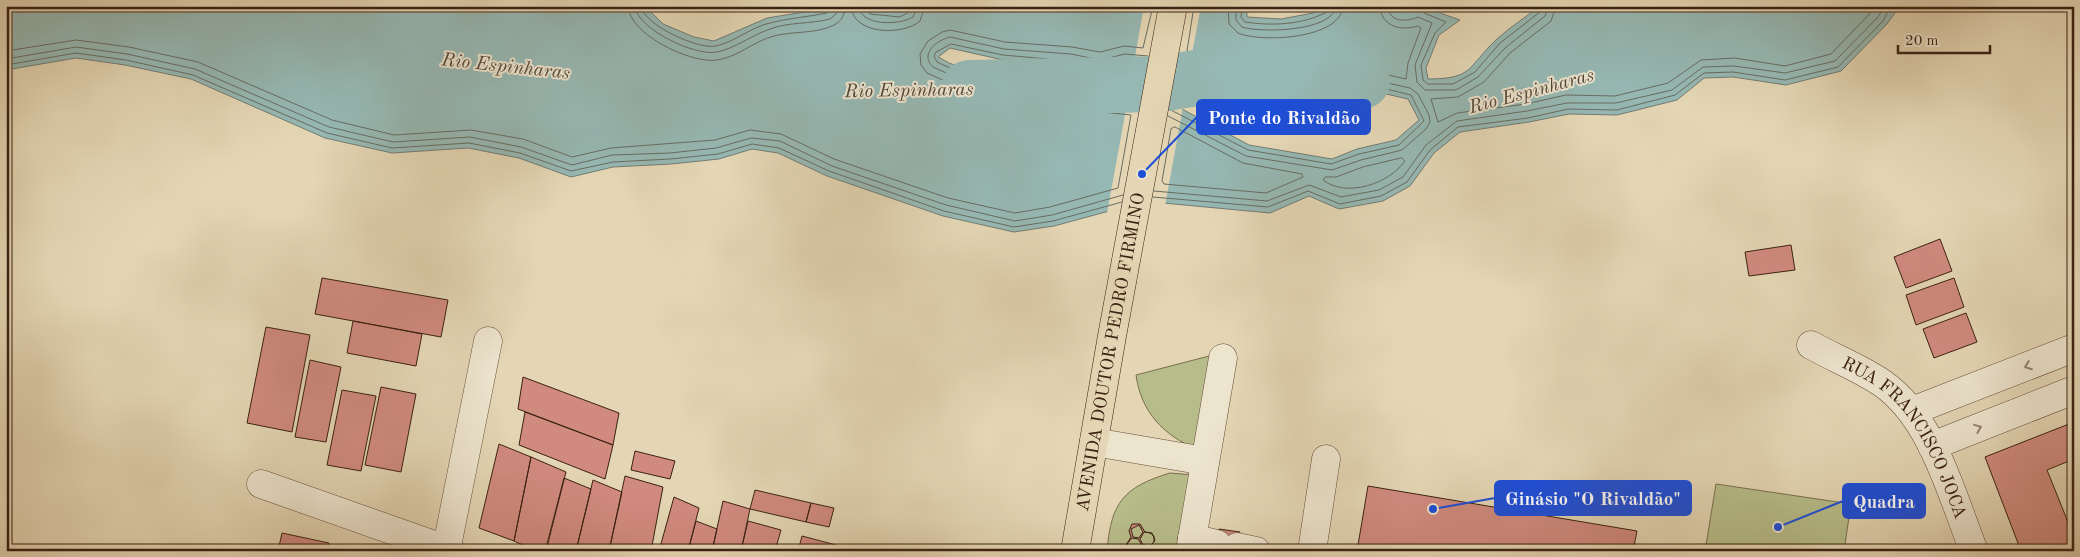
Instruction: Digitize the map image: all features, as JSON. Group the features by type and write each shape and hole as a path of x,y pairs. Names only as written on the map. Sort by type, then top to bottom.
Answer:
{"main road":[{"name":"AVENIDA DOUTOR PEDRO FIRMINO","path":"1075,551 1107,361 1173,6"}],"street":[{"path":"261,484 448,550 488,341"},
{"name":"RUA FRANCISCO JOCA","path":"1810,345 1882,383 1912,411 1932,446 1974,551"},
{"path":"1912,411 2074,348"},
{"path":"1218,546 1205,461 1223,358"},
{"path":"1932,446 2074,390"},
{"path":"1094,442 1205,461"},
{"path":"1312,551 1326,459"}],"green space":[{"path":"1213,355 1197,449 1174,437 1156,421 1143,400 1136,375"},
{"path":"1170,473 1194,475 1180,551 1107,551 1112,520 1123,499 1141,484"},
{"path":"1716,484 1851,504 1844,551 1705,551"}],"water":[{"path":"6,6 645,6 663,24 694,37 714,41 767,18 841,6 900,12 910,6 1172,6 1160,69 1126,65 1101,71 1070,65 1003,60 950,48 938,57 985,76 1013,82 1072,91 1154,97 1135,204 1054,226 1014,232 943,216 827,176 778,153 752,149 719,159 613,167 571,177 519,158 468,148 392,153 325,138 191,79 125,65 76,58 6,70"},
{"path":"1176,6 1247,6 1247,17 1281,19 1313,13 1329,6 1393,6 1401,9 1426,8 1460,20 1439,35 1426,68 1428,79 1454,77 1462,74 1502,35 1540,6 1896,6 1895,13 1887,24 1841,71 1786,85 1733,77 1704,78 1677,100 1617,115 1569,114 1460,132 1434,153 1410,186 1383,201 1339,209 1309,196 1270,213 1163,203 1180,108 1249,145 1332,159 1357,149 1396,140 1419,120 1408,99 1373,91 1319,94 1183,72"}],"pier":[{"path":"1144,6 1201,6 1188,75 1133,68"},
{"path":"1129,93 1154,94 1183,107 1165,206 1140,204 1107,213"}],"building":[{"path":"1940,239 1952,271 1906,288 1894,257"},
{"path":"1791,245 1795,270 1749,276 1745,252"},
{"path":"322,278 448,300 441,337 315,314"},
{"path":"1954,278 1964,307 1916,325 1906,295"},
{"path":"1966,313 1977,342 1934,358 1923,329"},
{"path":"353,321 422,334 416,366 347,353"},
{"path":"266,327 310,335 292,432 247,423"},
{"path":"310,360 341,367 326,442 295,437"},
{"path":"523,377 619,413 613,445 518,409"},
{"path":"381,387 416,394 401,472 365,465"},
{"path":"342,390 376,396 361,471 327,465"},
{"path":"525,412 613,445 605,479 519,445"},
{"path":"2074,422 2074,459 2047,470 2074,537 2074,547 2064,551 2021,551 1985,457"},
{"path":"499,444 531,457 514,541 479,528"},
{"path":"635,451 675,461 670,479 631,470"},
{"path":"531,457 566,472 546,551 536,551 514,541"},
{"path":"625,476 663,487 651,551 609,551"},
{"path":"564,478 591,489 576,551 553,551 546,548"},
{"path":"593,480 622,492 609,551 576,551"},
{"path":"1368,486 1637,531 1633,551 1357,551"},
{"path":"755,490 811,503 806,522 750,509"},
{"path":"674,497 699,508 688,551 659,551"},
{"path":"723,501 750,509 741,551 712,551"},
{"path":"811,503 834,508 829,527 806,522"},
{"path":"696,521 717,529 712,551 688,551"},
{"path":"748,521 781,530 775,551 741,551"},
{"path":"1132,524 1140,524 1145,532 1152,533 1153,535 1144,532 1140,539 1143,545 1150,546 1152,544 1150,547 1153,551 1143,546 1140,551 1137,551 1142,545 1138,539 1132,538 1127,544 1130,551 1128,550 1126,545 1131,537 1129,531","holes":["1139,525 1143,532 1139,538 1133,537 1131,529"]},
{"path":"1219,529 1240,532 1237,551 1216,551"},
{"path":"282,533 329,543 327,551 278,551"},
{"path":"802,536 836,545 834,551 798,551"},
{"path":"340,545 366,551 339,551"}],"waterway":[{"name":"Rio Espinharas","path":"969,88 1159,84 1203,77 1282,88 1362,81"}],"place":[{"name":"Ponte do Rivaldão","path":"1142,174"},
{"name":"Ginásio \"O Rivaldão\"","path":"1433,509"},
{"name":"Quadra","path":"1778,527"}]}
